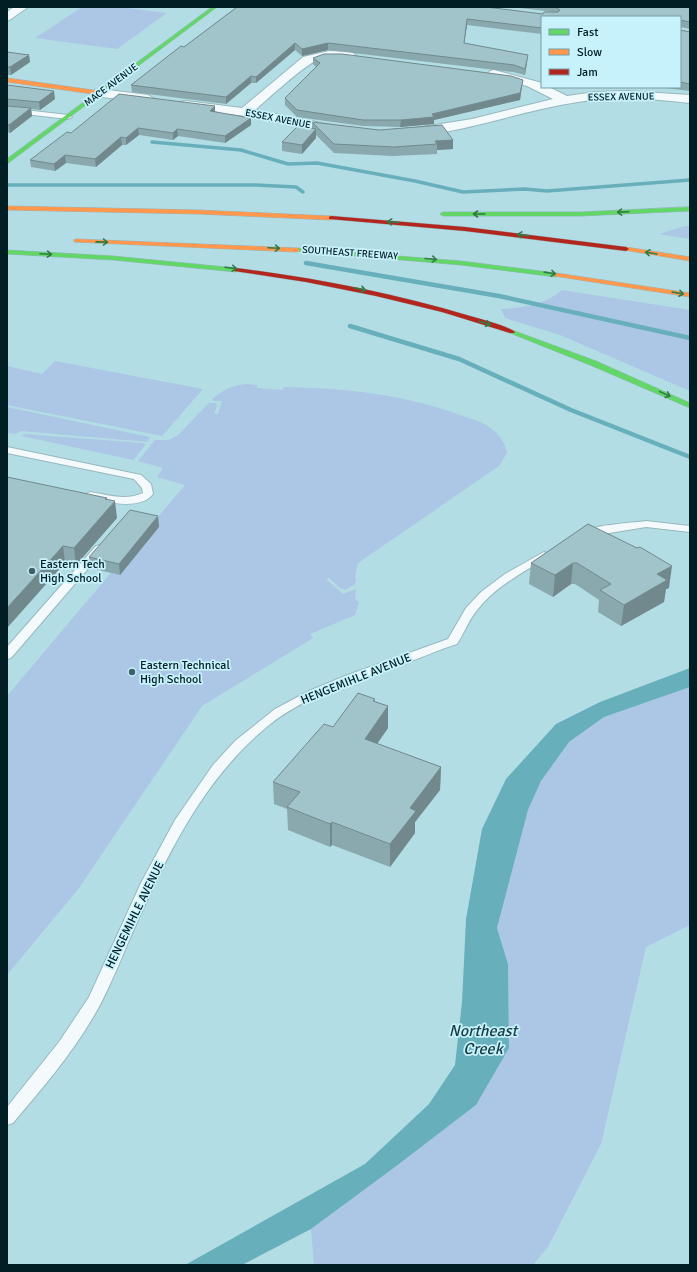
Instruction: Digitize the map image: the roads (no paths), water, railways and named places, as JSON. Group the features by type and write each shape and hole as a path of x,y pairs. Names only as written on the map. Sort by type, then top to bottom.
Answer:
{"main road":[{"name":"MACE AVENUE","path":"7,162 215,7"},
{"path":"8,80 100,93"},
{"path":"7,205 162,204 373,212"},
{"path":"7,208 160,210 389,222 544,238 690,259"},
{"path":"433,214 581,214 690,209"},
{"name":"SOUTHEAST FREEWAY","path":"67,241 274,248 456,262 608,281 690,295"},
{"path":"7,252 194,263 284,275 341,285 425,305 517,333 562,349 640,382 690,406"}],"street":[{"path":"7,16 22,7"},
{"path":"245,112 307,60 313,57 332,54 365,58"},
{"path":"482,73 531,82 541,87"},
{"path":"543,88 566,100"},
{"path":"100,93 161,101"},
{"name":"ESSEX AVENUE","path":"400,133 455,127 566,100 638,96 690,99"},
{"name":"ESSEX AVENUE","path":"176,103 245,112 305,125 353,132"}],"lane":[{"path":"7,110 68,117"},
{"path":"7,450 137,477 146,483 149,488 148,494 139,500 131,511"},
{"path":"76,492 121,501 139,500"},
{"path":"575,538 595,531 646,524 690,529"},
{"path":"7,654 106,541"},
{"name":"HENGEMIHLE AVENUE","path":"7,1118 46,1073 95,1000 136,911 182,819 208,781 239,746 266,722 298,702 362,673 453,640 464,619 478,601 511,576 557,548"}],"water":[{"name":"Northeast Creek","path":"690,668 690,687 604,717 569,742 541,781 528,810 497,928 508,964 509,1048 476,1105 311,1229 242,1265 185,1265 365,1164 429,1104 455,1065 462,1002 466,919 482,829 506,779 556,724 600,702"}],"waterway":[{"path":"152,142 241,150 288,164 317,163 415,181 463,192 525,189 547,191 690,180"},
{"path":"7,185 256,185 296,187 303,192"},
{"path":"306,263 499,296 690,338"},
{"path":"350,326 459,359 571,410 690,457"}],"place":[{"name":"Eastern Tech High School","path":"32,571"},
{"name":"Eastern Technical High School","path":"132,672"}]}
